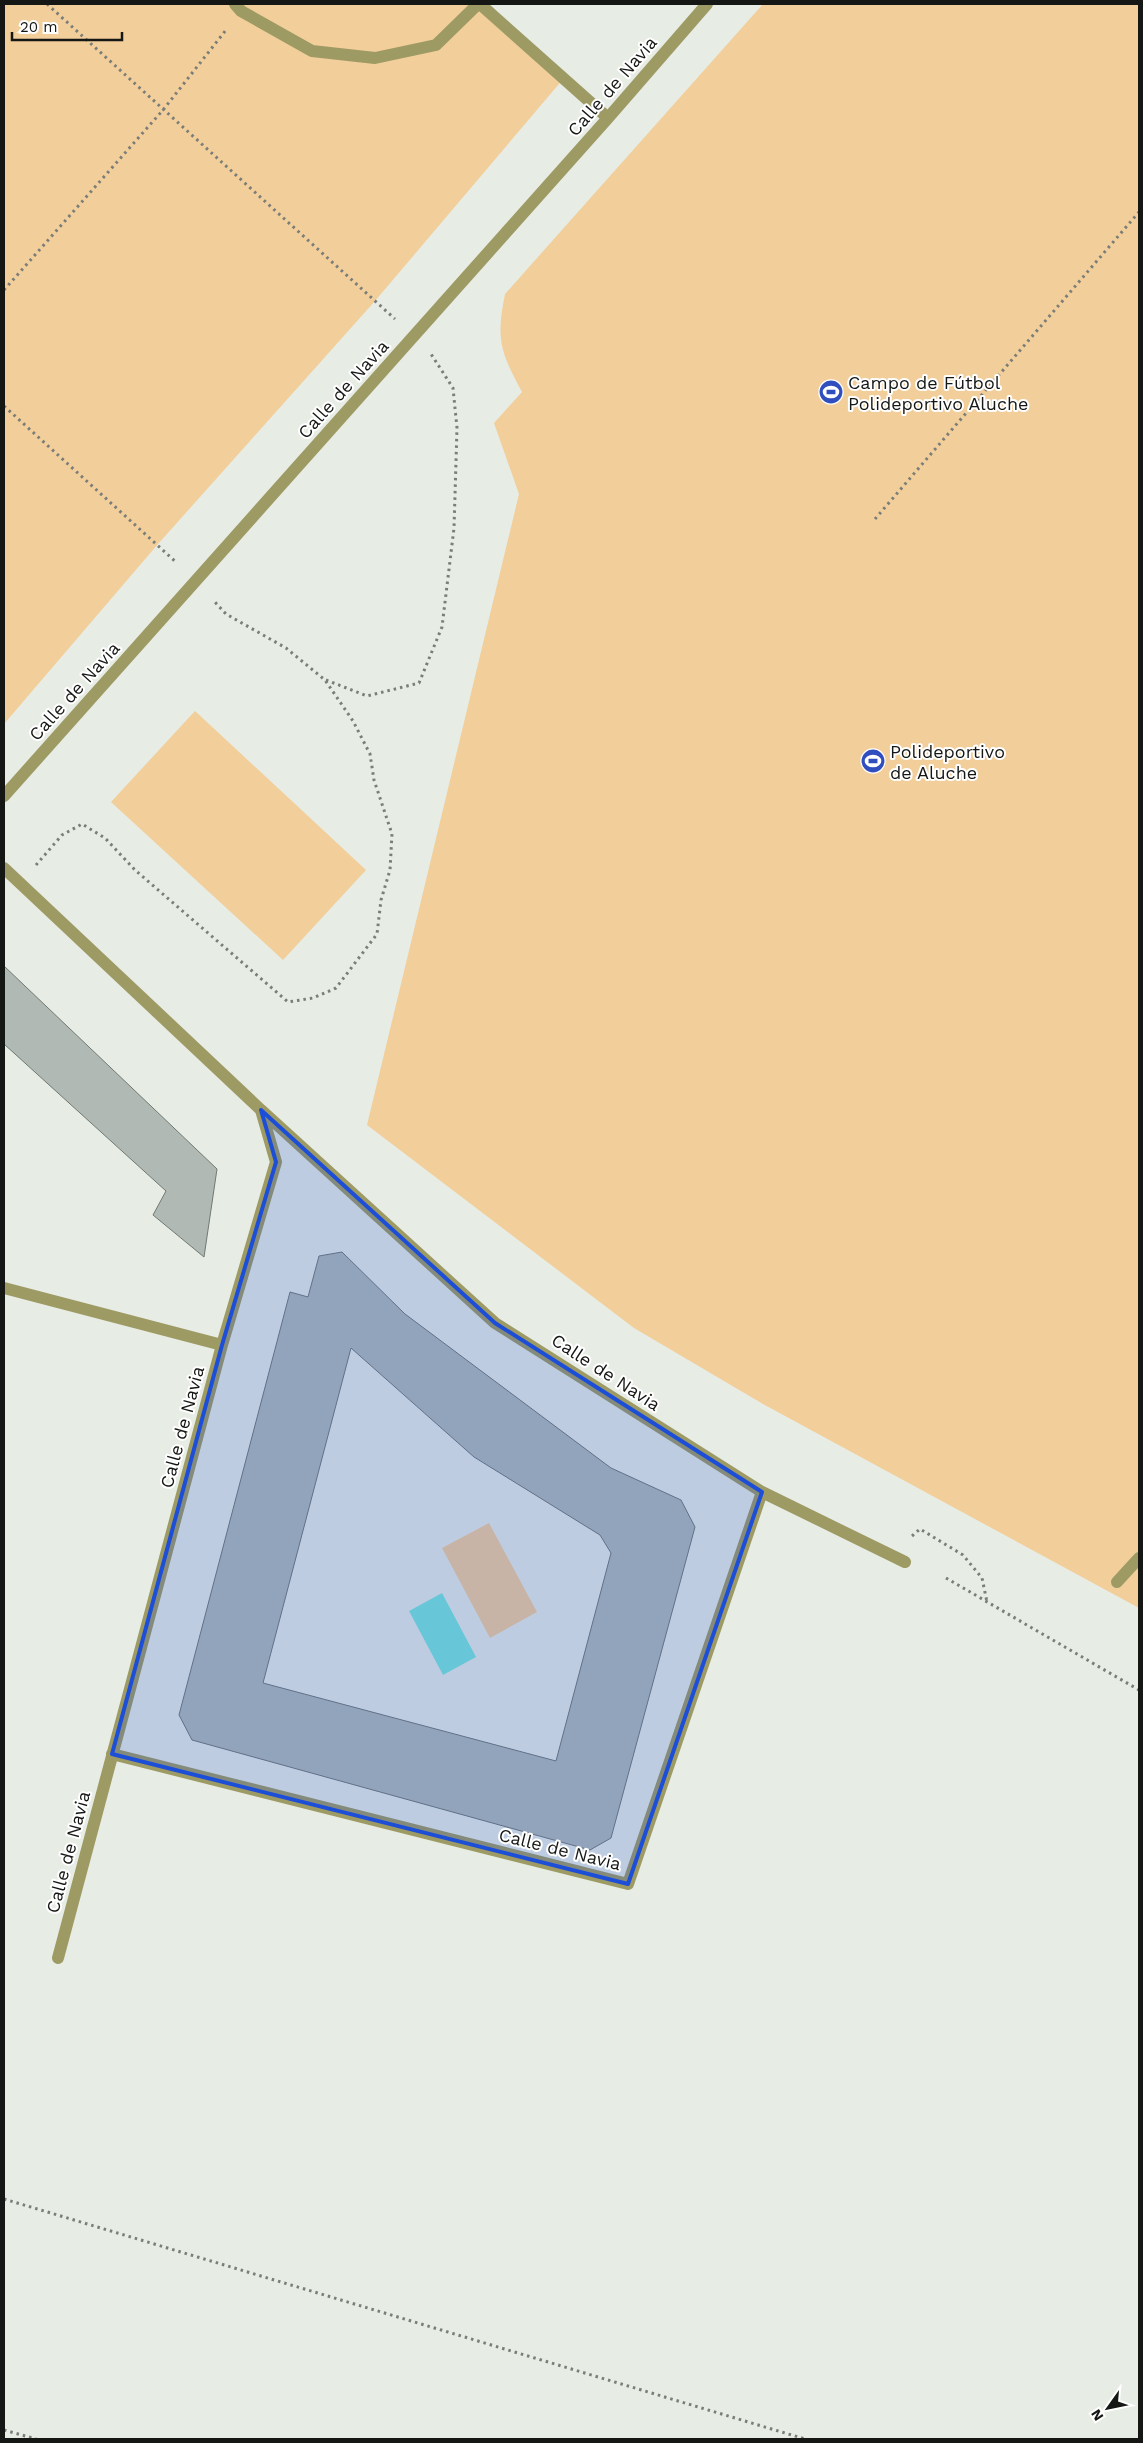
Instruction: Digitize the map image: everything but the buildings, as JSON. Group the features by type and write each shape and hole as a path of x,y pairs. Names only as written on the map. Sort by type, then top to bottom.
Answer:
{"street":[{"path":"238,7 312,51 375,58 436,45 479,4 608,118"},
{"name":"Calle de Navia","path":"4,796 608,118 707,4"},
{"name":"Calle de Navia","path":"4,868 261,1110 496,1323 762,1492 904,1562"},
{"name":"Calle de Navia","path":"58,1958 222,1345 276,1162 261,1110"},
{"path":"4,1288 222,1345"},
{"name":"Calle de Navia","path":"112,1754 628,1884 762,1492"},
{"path":"1117,1582 1139,1558"}],"path":[{"path":"47,4 414,336 434,358 453,388 457,428 454,528 442,627 419,683 367,696 325,680"},
{"path":"4,290 164,110 238,7"},
{"path":"874,519 1139,212"},
{"path":"4,406 196,580 226,614 286,648 325,680 353,721 370,754 374,780 392,834 390,870 381,900 377,934 336,988 313,998 288,1002 164,895 105,838 82,824 62,834 20,882"},
{"path":"891,1555 920,1529 963,1555 982,1578 987,1602"},
{"path":"946,1578 1139,1690"},
{"path":"4,2199 805,2439"},
{"path":"4,2430 36,2439"}],"highlighted area":[{"path":"261,1110 495,1323 762,1492 628,1884 112,1754 222,1345 276,1162"}],"shaded area":[{"path":"4,4 480,4 564,78 375,301 158,544 4,724"},
{"name":"Polideportivo de Aluche","path":"763,4 1139,4 1139,1608 763,1404 634,1328 367,1125 519,494 494,423 522,392 509,366 502,345 501,323 505,294"},
{"path":"195,711 366,870 283,960 111,802"},
{"path":"489,1523 537,1612 490,1638 442,1548"}],"water":[{"path":"442,1593 476,1657 443,1675 409,1611"}],"place":[{"name":"Campo de Fútbol Polideportivo Aluche","path":"831,392"},
{"name":"Polideportivo de Aluche","path":"873,761"}]}
